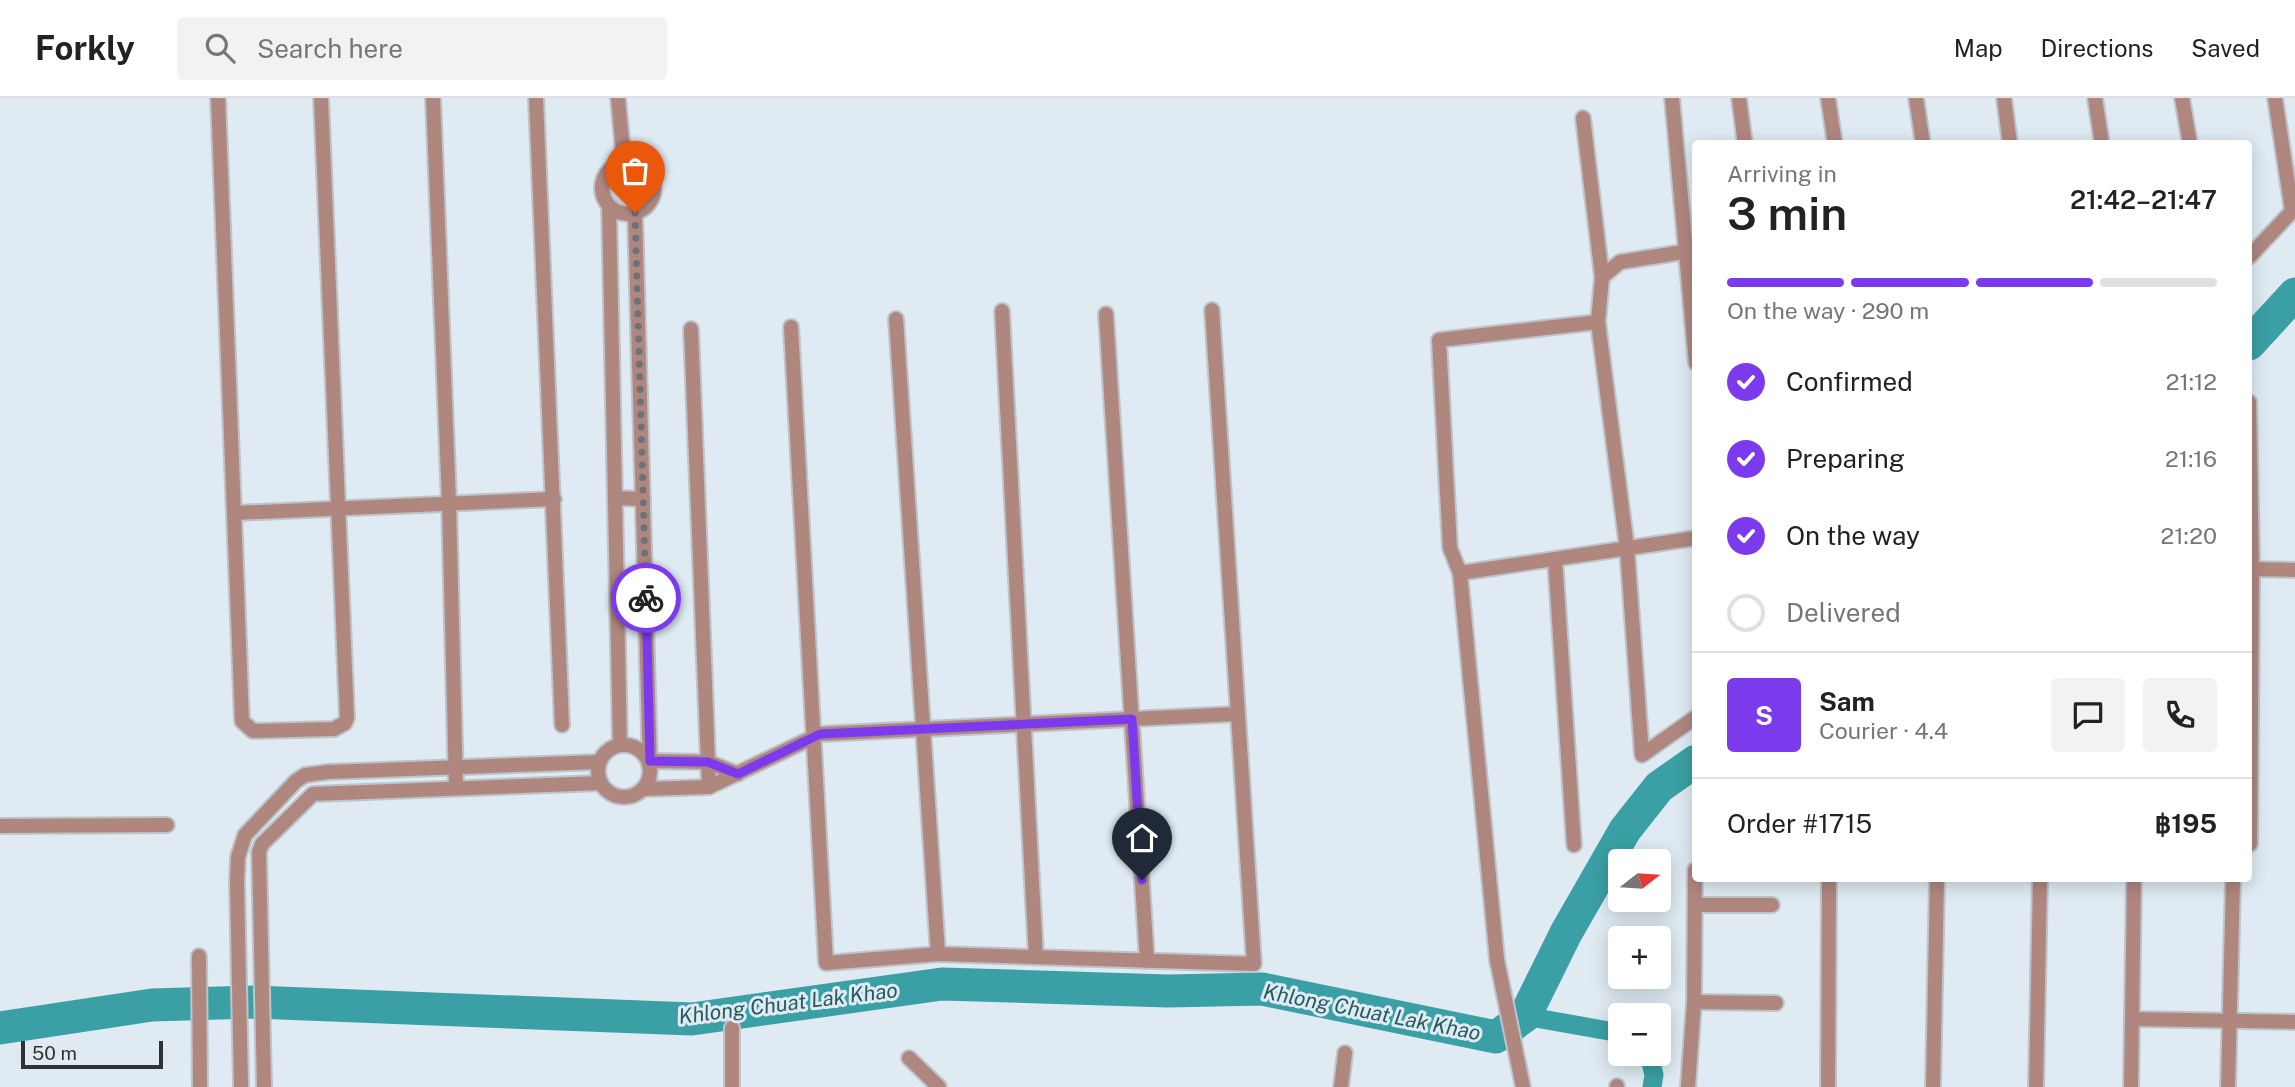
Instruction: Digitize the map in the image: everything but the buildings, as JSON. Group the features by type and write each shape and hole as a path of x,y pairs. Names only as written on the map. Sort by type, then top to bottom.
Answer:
{"street":[{"path":"218,98 242,721 253,731 334,729 345,723 347,718 321,98"},
{"path":"432,98 449,502 456,787"},
{"path":"536,98 562,725"},
{"path":"618,98 624,162"},
{"path":"1672,98 1692,288"},
{"path":"1739,98 1744,140"},
{"path":"1828,98 1834,140"},
{"path":"1916,98 1922,140"},
{"path":"2004,98 2009,140"},
{"path":"2095,98 2101,140"},
{"path":"2182,98 2189,140"},
{"path":"2252,254 2293,209 2274,98"},
{"path":"1583,118 1602,277 1598,322 1627,548 1642,755 1692,720"},
{"path":"624,162 644,168 654,186 652,200 635,213 621,214 609,206 602,194 603,180 611,168 624,162"},
{"path":"609,206 620,745"},
{"path":"635,213 650,765 644,789"},
{"path":"1602,277 1620,262 1690,251"},
{"path":"791,327 826,963 938,954 1254,964 1212,310"},
{"path":"1002,311 1036,957"},
{"path":"1106,314 1147,961"},
{"path":"896,318 938,954"},
{"path":"1523,1087 1497,960 1460,573 1450,548 1440,340 1598,322"},
{"path":"691,328 709,787"},
{"path":"616,498 643,499"},
{"path":"235,513 554,499"},
{"path":"1460,573 1692,539"},
{"path":"1555,559 1574,845"},
{"path":"2252,569 2295,570"},
{"path":"650,765 640,750 620,745 607,751 599,762 601,783 611,794 625,797 644,789 709,787 814,736 1236,714"},
{"path":"241,1087 238,857 245,835 305,775 455,766 599,762"},
{"path":"650,765 708,762 738,774"},
{"path":"264,1087 258,881 262,844 313,794 601,783"},
{"path":"0,826 167,825"},
{"path":"237,881 258,881"},
{"path":"1688,1087 1694,1002 1695,882"},
{"path":"1828,1087 1829,882"},
{"path":"1933,1087 1937,882"},
{"path":"2036,1087 2040,882"},
{"path":"2131,1087 2134,882"},
{"path":"2228,1087 2233,882"},
{"path":"1695,905 1772,905"},
{"path":"199,962 200,1087"},
{"path":"1694,1002 1776,1003"},
{"path":"2132,1019 2295,1022"},
{"path":"732,1028 732,1087"},
{"path":"1341,1087 1345,1054"},
{"path":"909,1058 939,1087"}],"waterway":[{"path":"2252,341 2295,294"},
{"name":"Khlong Chuat Lak Khao","path":"0,1028 152,1005 253,1002 692,1019 942,984 1168,991 1262,989 1496,1037 1525,1016 1566,933 1625,830 1659,787 1692,764"},
{"path":"1525,1016 1608,1031"},
{"path":"1652,1066 1652,1087"}],"way so far":[{"path":"635,213 646,598"}],"route":[{"path":"646,598 650,761 708,762 738,774 820,734 1132,719 1142,880"}]}
